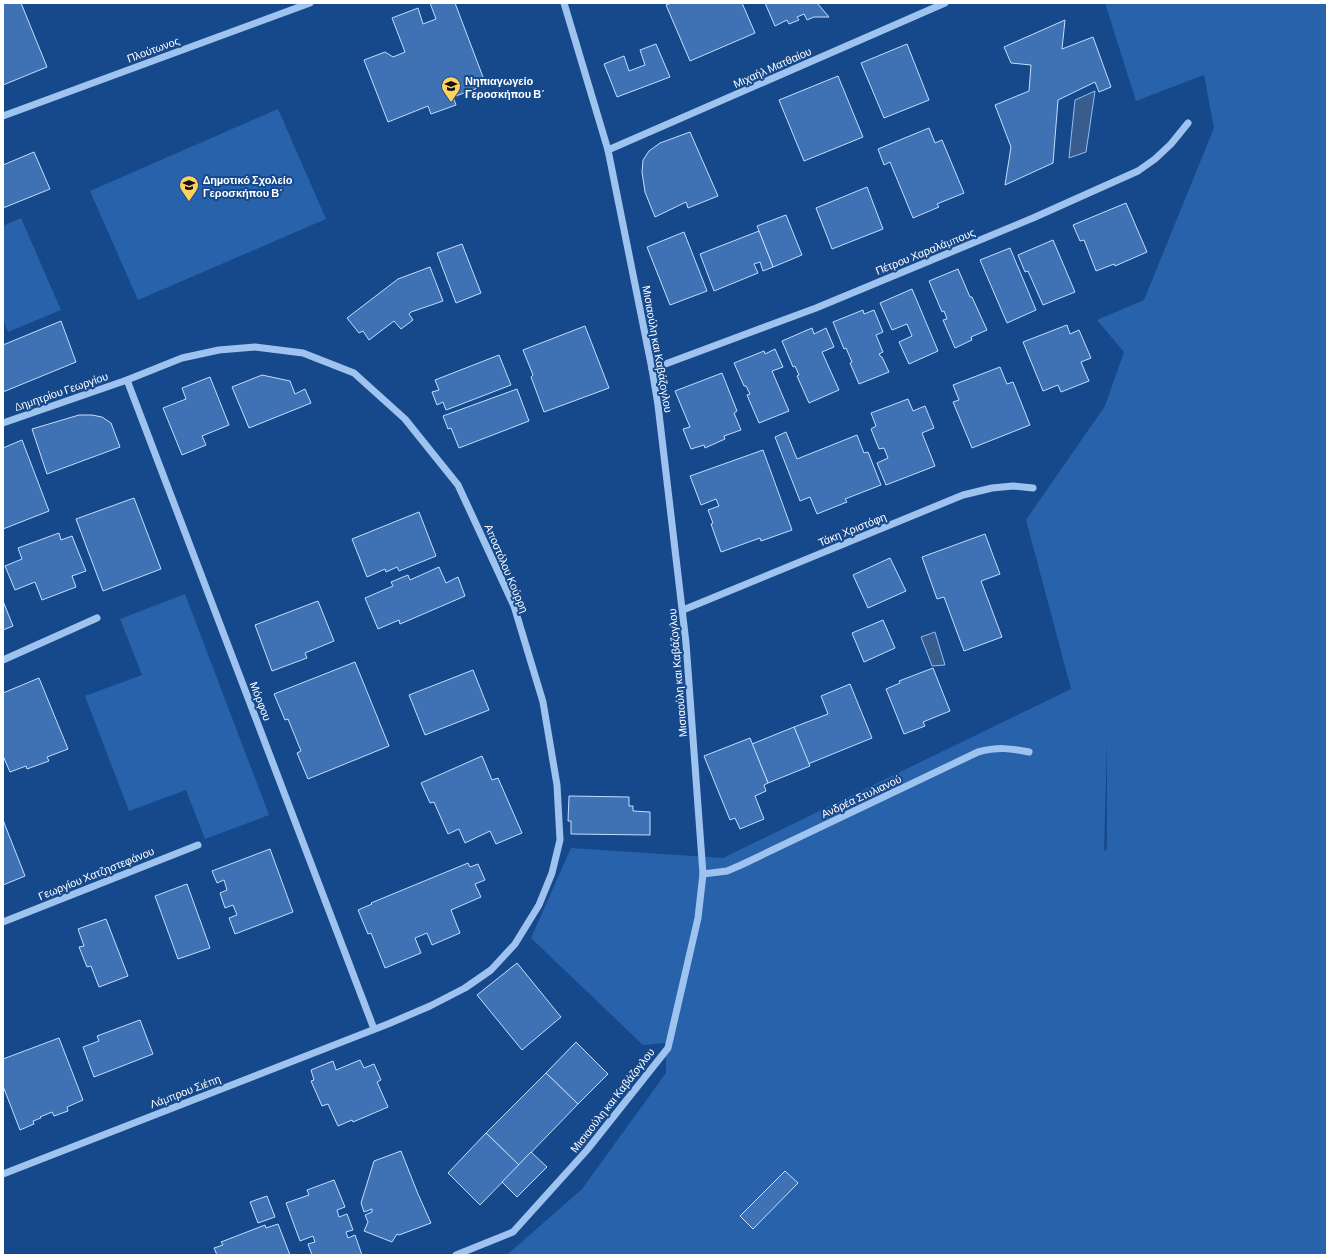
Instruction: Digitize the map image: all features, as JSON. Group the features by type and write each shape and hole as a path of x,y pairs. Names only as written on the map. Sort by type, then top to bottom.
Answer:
{"street":[{"name":"Πλούτωνος","path":"3,116 310,3"},
{"name":"Μισιαούλη και Καβάζογλου","path":"456,1255 513,1232 587,1150 668,1048 698,918 703,874 683,610 658,405 608,150 564,3"},
{"name":"Μιχαήλ Ματθαίου","path":"608,150 945,3"},
{"name":"Πέτρου Χαραλάμπους","path":"652,369 816,308 1033,218 1138,171 1155,159 1171,144 1188,123"},
{"name":"Αποστόλου Κούρρη","path":"127,380 182,358 219,350 255,347 304,353 354,373 405,419 458,485 514,606 543,702 557,785 560,840 552,873 539,905 526,928 515,944 491,970 465,988 430,1006 374,1029"},
{"name":"Δημητρίου Γεωργίου","path":"3,422 127,380"},
{"name":"Μόρφου","path":"127,380 374,1029"},
{"name":"Τάκη Χριστόφη","path":"683,610 963,495 992,488 1013,486 1033,488"},
{"path":"3,660 97,618"},
{"name":"Ανδρέα Στυλιανού","path":"703,874 727,871 741,865 978,752 992,748 1009,748 1029,752"},
{"name":"Γεωργίου Χατζηστεφάνου","path":"3,922 198,845"},
{"name":"Λάμπρου Σιέπη","path":"3,1174 374,1029"}],"shaded area":[{"path":"1105,3 1327,3 1327,1255 507,1255 582,1189 666,1073 666,1043 643,1045 531,938 571,848 723,858 1071,689 1026,520 1105,406 1124,352 1097,320 1144,300 1214,128 1204,75 1136,101","holes":["1107,742 1107,849 1104,851"]},
{"path":"1095,91 1086,152 1069,158 1075,100"},
{"path":"278,109 326,219 138,300 90,191"},
{"path":"21,218 61,310 8,332 3,320 3,226"},
{"path":"185,594 269,815 205,839 186,790 129,811 85,696 142,675 120,619"},
{"path":"935,632 945,665 932,666 921,637"}],"building":[{"path":"3,3 21,3 47,67 3,85"},
{"path":"430,3 455,3 486,85 453,97 456,105 431,114 428,106 388,122 364,60 385,52 393,57 405,52 392,18 418,8 423,24 436,19"},
{"path":"671,3 742,3 755,33 690,61 666,5"},
{"path":"765,3 817,3 829,17 814,17 807,20 804,14 797,17 799,20 789,24 787,20 775,26"},
{"path":"1065,20 1062,49 1093,37 1111,87 1099,92 1095,82 1058,100 1053,163 1005,185 1011,147 995,105 1029,91 1031,65 1011,63 1004,47"},
{"path":"656,44 670,77 617,97 604,64 624,56 629,71 645,65 640,50"},
{"path":"907,44 929,100 884,118 861,63"},
{"path":"838,76 863,137 804,161 779,100"},
{"path":"929,128 935,143 942,140 964,193 937,204 939,207 913,218 890,162 884,165 878,149"},
{"path":"690,132 718,196 688,208 686,202 655,217 645,192 642,172 643,160 649,151 660,143"},
{"path":"34,152 50,189 3,208 3,165"},
{"path":"867,187 883,229 832,249 816,208"},
{"path":"1126,203 1147,252 1115,266 1114,264 1096,271 1084,240 1080,241 1073,225"},
{"path":"786,215 802,255 773,267 757,226"},
{"path":"759,231 773,267 763,271 760,262 754,264 758,273 714,291 700,254"},
{"path":"684,232 707,291 670,305 647,247"},
{"path":"1053,240 1075,292 1043,305 1028,271 1025,272 1018,255"},
{"path":"462,244 481,293 456,303 437,253"},
{"path":"1010,248 1036,310 1007,323 980,260"},
{"path":"430,267 443,301 411,312 409,314 413,320 401,329 394,321 369,340 363,331 359,333 347,318 398,279"},
{"path":"958,269 987,330 971,337 972,340 955,348 943,320 947,319 944,311 942,312 929,281"},
{"path":"912,289 938,351 909,364 899,342 912,336 907,324 892,330 880,303"},
{"path":"863,310 864,314 874,310 883,332 876,335 883,352 879,354 889,372 859,384 850,363 852,362 846,348 844,349 833,322"},
{"path":"61,321 76,362 3,392 3,345"},
{"path":"1067,325 1070,334 1079,330 1091,358 1081,362 1089,381 1061,392 1058,385 1043,391 1023,342"},
{"path":"585,326 609,388 544,412 531,377 533,375 523,350"},
{"path":"812,328 814,334 826,328 834,347 822,352 839,390 809,403 797,376 799,375 795,366 793,367 782,341"},
{"path":"775,349 783,367 772,371 789,411 759,423 747,395 750,394 746,386 744,386 734,363 764,351 765,354"},
{"path":"499,355 511,385 446,410 443,402 437,405 432,392 439,390 435,380"},
{"path":"1000,367 1007,384 1013,382 1030,425 972,448 953,402 959,400 953,385"},
{"path":"722,373 737,411 734,413 741,430 724,436 725,439 705,448 704,445 691,449 683,429 690,427 675,391"},
{"path":"262,375 290,381 295,394 305,389 311,403 249,428 232,387"},
{"path":"210,377 229,425 202,436 206,445 182,455 163,408 186,399 182,388"},
{"path":"517,389 529,421 459,448 451,428 448,429 443,416"},
{"path":"908,399 913,411 925,406 934,428 922,433 935,466 886,485 877,463 888,458 884,448 879,449 871,429 876,426 871,413"},
{"path":"79,415 102,417 111,423 120,447 47,474 32,429"},
{"path":"786,432 797,459 857,435 864,453 868,452 881,485 845,499 847,502 817,514 810,497 800,501 775,437"},
{"path":"22,440 49,511 3,529 3,448"},
{"path":"763,450 792,530 761,541 760,538 721,552 711,524 713,523 708,510 719,506 716,499 701,505 690,476"},
{"path":"134,498 161,569 103,591 76,519"},
{"path":"419,512 436,556 399,571 397,567 386,572 385,569 367,577 352,539"},
{"path":"59,533 61,540 72,536 86,571 72,576 76,587 42,600 35,582 15,590 5,566 22,559 18,548"},
{"path":"985,534 1000,574 981,581 1002,637 964,651 944,597 937,599 922,557"},
{"path":"890,558 906,591 868,608 853,575"},
{"path":"439,567 446,583 458,577 465,596 400,624 399,620 378,629 365,598 393,586 391,582 408,575 410,580"},
{"path":"3,601 13,626 3,630"},
{"path":"318,601 334,641 305,653 307,658 272,671 255,625"},
{"path":"883,620 895,648 864,662 852,633"},
{"path":"355,662 389,746 308,779 297,753 301,751 288,719 285,720 274,694"},
{"path":"933,668 950,711 923,722 925,726 904,734 886,689 900,683 899,681"},
{"path":"473,670 489,710 425,735 409,695"},
{"path":"39,678 68,749 47,757 49,761 27,769 26,766 10,772 3,756 3,693"},
{"path":"850,684 872,738 808,764 794,727 828,714 821,696"},
{"path":"794,727 810,766 768,783 752,744"},
{"path":"750,738 768,783 764,785 766,791 755,796 764,819 740,829 735,818 730,820 704,756"},
{"path":"482,756 492,780 498,778 522,833 496,844 490,831 465,843 459,829 448,834 434,802 430,803 421,783"},
{"path":"569,796 629,797 629,806 633,806 633,811 650,812 650,835 571,834 571,821 568,821"},
{"path":"3,820 25,876 3,885"},
{"path":"270,849 293,912 235,934 229,918 237,915 233,905 225,908 220,893 227,890 224,880 217,883 212,871"},
{"path":"468,863 470,867 478,864 485,880 475,884 481,897 451,910 460,933 432,945 427,933 415,938 421,953 385,968 371,933 368,934 358,910 372,904 371,903"},
{"path":"187,884 210,948 178,959 155,896"},
{"path":"106,919 128,976 99,987 91,966 87,967 79,947 84,946 78,929"},
{"path":"517,963 561,1017 522,1050 477,995"},
{"path":"140,1020 153,1054 94,1077 83,1047 99,1041 97,1036"},
{"path":"59,1038 83,1100 67,1107 68,1111 54,1116 52,1112 33,1121 34,1124 20,1130 3,1086 3,1059"},
{"path":"576,1042 608,1074 578,1104 546,1073"},
{"path":"360,1060 364,1068 374,1064 381,1080 377,1082 388,1107 353,1122 352,1120 338,1126 328,1104 322,1106 311,1081 314,1080 311,1070 333,1061 336,1070"},
{"path":"546,1073 578,1104 519,1165 486,1133"},
{"path":"486,1133 519,1165 480,1205 448,1173"},
{"path":"401,1151 431,1223 399,1235 397,1234 392,1242 364,1231 368,1222 365,1215 372,1212 372,1209 364,1212 361,1203 374,1161"},
{"path":"531,1152 547,1167 517,1197 502,1182"},
{"path":"785,1171 798,1183 753,1229 740,1216"},
{"path":"334,1180 345,1207 337,1210 339,1217 347,1214 353,1230 346,1232 348,1238 355,1235 362,1255 312,1255 308,1244 315,1242 313,1236 300,1241 286,1203 309,1195 307,1190"},
{"path":"267,1196 275,1217 258,1223 250,1202"},
{"path":"278,1224 290,1255 217,1255 214,1248 223,1245 221,1242 265,1225 266,1228"}],"place":[{"name":"Νηπιαγωγείο Γεροσκήπου Β΄","path":"451,103"},
{"name":"Δημοτικό Σχολείο Γεροσκήπου Β΄","path":"189,202"}]}
